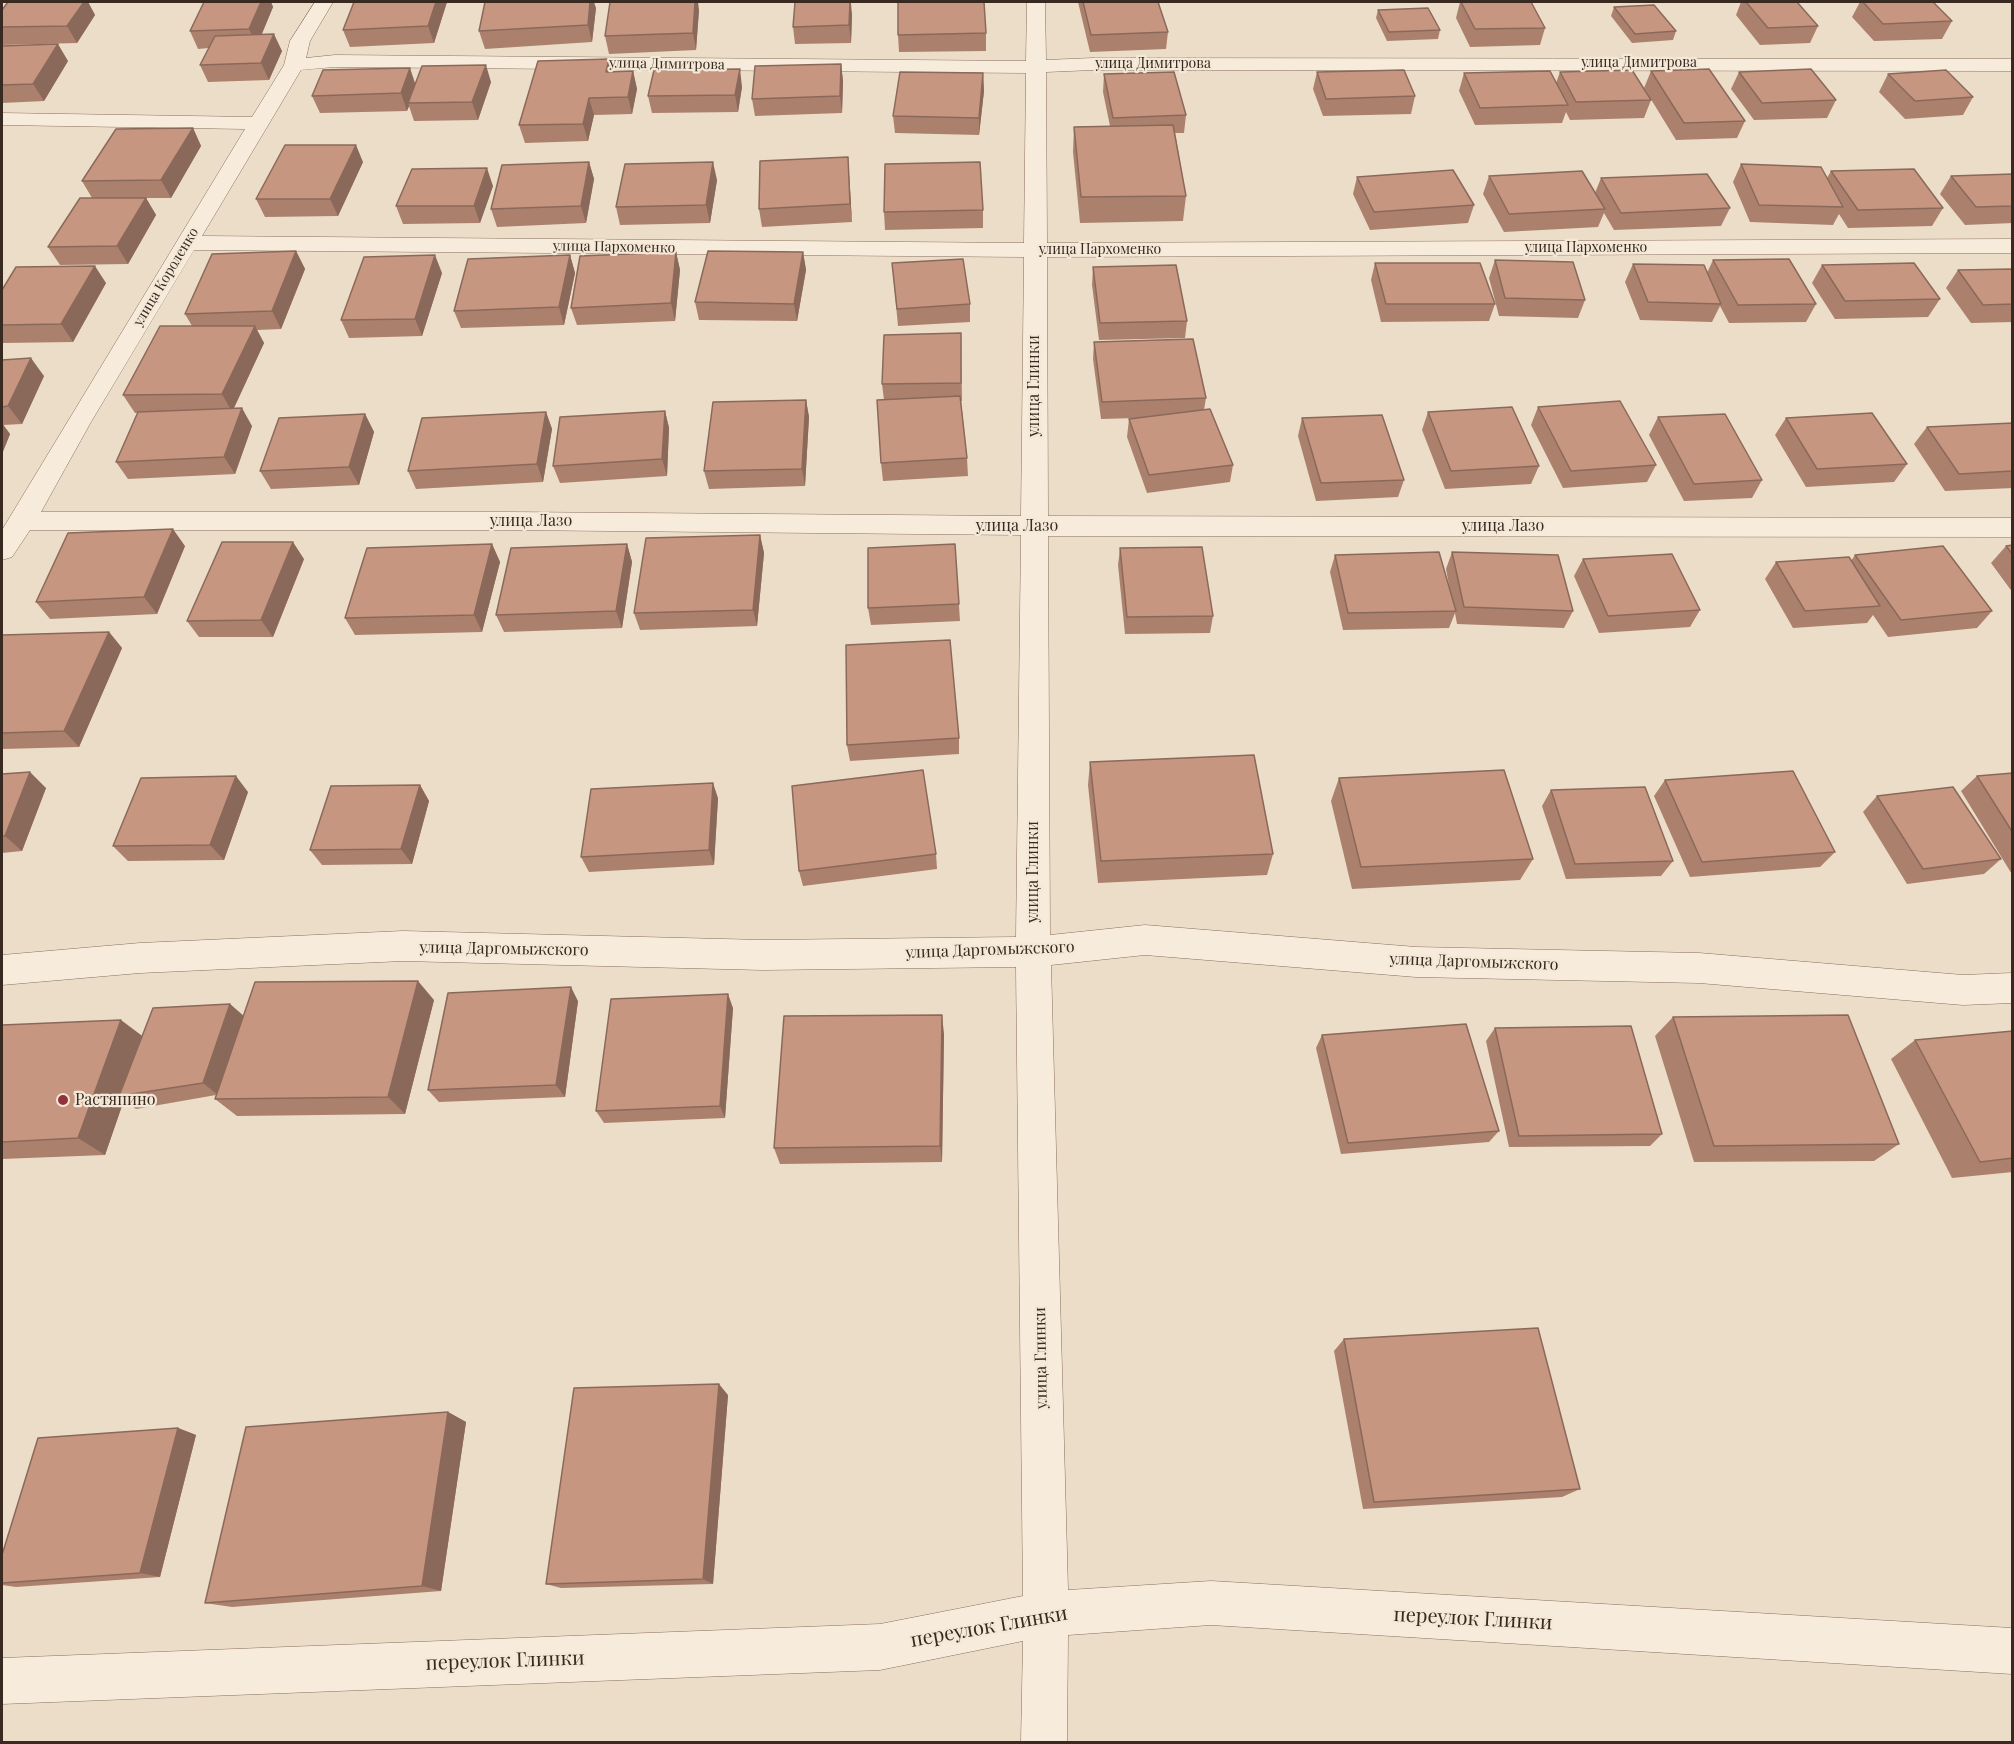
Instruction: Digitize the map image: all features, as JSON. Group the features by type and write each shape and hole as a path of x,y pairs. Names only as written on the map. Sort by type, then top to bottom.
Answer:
{"street":[{"name":"улица Короленко","path":"2,550 22,522 78,422 294,65 300,41 324,2"},
{"name":"улица Глинки","path":"1036,2 1033,952 1046,1614 1044,1743"},
{"name":"улица Димитрова","path":"294,65 347,61 1035,67 1104,64 1515,63 2013,65"},
{"path":"2,119 259,123"},
{"name":"улица Пархоменко","path":"187,243 1035,250 2013,246"},
{"name":"улица Лазо","path":"22,522 507,521 1034,526 2013,527"},
{"name":"улица Даргомыжского","path":"2,970 140,958 403,946 763,955 1033,952 1145,940 1416,962 1699,968 1963,990 2013,988"},
{"name":"переулок Глинки","path":"2,1681 879,1647 1046,1614 1211,1603 2013,1651"}],"building":[{"path":"8,2 84,2 67,26 2,27 2,10"},
{"path":"204,2 261,2 249,29 190,31"},
{"path":"354,2 436,2 428,26 343,30"},
{"path":"485,2 590,2 588,25 479,31"},
{"path":"610,2 695,2 693,33 605,36"},
{"path":"795,2 850,2 849,25 793,27"},
{"path":"898,2 984,2 986,33 898,35"},
{"path":"1083,2 1158,2 1168,32 1091,35"},
{"path":"1461,2 1531,2 1545,28 1475,29"},
{"path":"1746,2 1797,2 1818,26 1768,28"},
{"path":"1863,2 1933,2 1952,21 1883,24"},
{"path":"1654,5 1676,31 1635,34 1614,7"},
{"path":"1428,8 1440,30 1389,32 1378,10"},
{"path":"274,34 261,63 200,65 215,36"},
{"path":"58,44 33,84 2,85 2,46"},
{"path":"609,59 606,72 633,71 628,97 589,98 583,124 519,125 538,61"},
{"path":"841,64 840,96 752,99 755,66"},
{"path":"486,65 472,102 408,103 422,66"},
{"path":"410,68 401,93 312,96 323,70"},
{"path":"740,69 735,95 648,96 654,70"},
{"path":"1709,69 1745,121 1684,123 1651,71"},
{"path":"1811,69 1836,100 1762,103 1739,72"},
{"path":"1404,70 1415,96 1326,99 1317,72"},
{"path":"1632,70 1651,100 1576,102 1560,72"},
{"path":"1946,70 1973,97 1915,101 1888,74"},
{"path":"1550,71 1568,105 1480,108 1464,73"},
{"path":"900,72 983,73 979,118 893,116"},
{"path":"1174,72 1186,115 1113,118 1104,74"},
{"path":"1173,125 1186,196 1081,197 1074,127"},
{"path":"193,128 161,180 82,181 116,129"},
{"path":"285,145 356,145 330,199 256,199"},
{"path":"848,157 850,204 759,209 760,161"},
{"path":"589,162 581,206 491,209 502,165"},
{"path":"713,162 706,205 616,207 625,164"},
{"path":"980,162 983,210 884,212 885,164"},
{"path":"1741,164 1821,167 1843,207 1759,205"},
{"path":"487,168 474,206 396,206 412,169"},
{"path":"1914,169 1943,208 1858,210 1831,171"},
{"path":"1453,170 1474,205 1374,212 1357,177"},
{"path":"1582,171 1605,209 1509,214 1489,176"},
{"path":"1707,174 1730,208 1621,213 1601,178"},
{"path":"2013,174 2013,206 1976,207 1951,176"},
{"path":"80,198 146,198 117,246 48,247"},
{"path":"296,251 272,311 185,314 212,254"},
{"path":"708,251 803,252 794,304 695,302"},
{"path":"676,252 671,303 571,308 580,256"},
{"path":"435,255 415,319 341,320 364,257"},
{"path":"570,255 559,307 454,311 468,259"},
{"path":"963,259 970,304 897,309 892,263"},
{"path":"1789,259 1816,304 1738,305 1713,260"},
{"path":"1495,260 1573,262 1585,300 1505,298"},
{"path":"1375,263 1480,263 1495,304 1386,304"},
{"path":"1914,263 1940,299 1845,301 1822,265"},
{"path":"1633,264 1704,265 1721,304 1648,302"},
{"path":"1176,265 1187,321 1100,323 1093,267"},
{"path":"95,266 61,324 2,325 2,290 16,267"},
{"path":"2013,269 2013,304 1983,305 1958,270"},
{"path":"160,326 255,326 222,394 123,395"},
{"path":"961,333 961,383 882,384 884,335"},
{"path":"1193,339 1206,398 1102,402 1094,342"},
{"path":"31,358 8,406 2,407 2,360"},
{"path":"960,396 967,458 881,463 877,400"},
{"path":"806,400 802,469 704,471 713,402"},
{"path":"1620,401 1656,465 1571,471 1538,407"},
{"path":"1512,407 1539,466 1451,471 1428,412"},
{"path":"242,408 224,457 116,462 138,412"},
{"path":"1210,409 1233,465 1149,475 1129,419"},
{"path":"665,411 662,459 553,466 560,417"},
{"path":"546,412 537,464 408,471 422,418"},
{"path":"1872,413 1907,464 1817,469 1786,418"},
{"path":"365,414 349,467 260,471 279,418"},
{"path":"1725,414 1762,480 1694,484 1658,417"},
{"path":"1382,415 1404,480 1321,483 1302,418"},
{"path":"2013,423 2013,471 1959,474 1927,427"},
{"path":"173,529 144,597 36,602 68,533"},
{"path":"760,535 753,610 634,613 646,538"},
{"path":"222,542 293,542 261,620 187,621"},
{"path":"492,544 474,615 345,618 367,548"},
{"path":"627,544 616,611 496,615 511,548"},
{"path":"955,544 959,604 868,608 868,548"},
{"path":"2013,545 2013,555 2006,546"},
{"path":"1943,546 1992,611 1901,620 1855,555"},
{"path":"1202,547 1213,616 1127,617 1120,548"},
{"path":"1439,552 1456,611 1348,613 1335,555"},
{"path":"1452,552 1558,555 1573,611 1464,607"},
{"path":"1672,554 1700,610 1608,616 1583,559"},
{"path":"1849,557 1880,606 1805,611 1776,562"},
{"path":"109,632 64,731 2,733 2,635"},
{"path":"950,640 959,738 847,745 846,645"},
{"path":"1254,755 1273,854 1101,861 1090,762"},
{"path":"923,770 936,854 799,871 792,786"},
{"path":"1504,770 1533,859 1361,867 1339,778"},
{"path":"1793,771 1835,852 1702,862 1665,780"},
{"path":"30,772 5,836 2,836 2,774"},
{"path":"2013,773 2013,833 1977,776"},
{"path":"236,776 210,845 113,846 141,778"},
{"path":"713,783 709,850 581,857 591,789"},
{"path":"420,785 401,849 310,850 331,786"},
{"path":"1645,787 1673,861 1575,864 1551,790"},
{"path":"1953,787 2001,859 1923,869 1877,796"},
{"path":"418,981 388,1097 215,1099 255,982"},
{"path":"571,987 556,1085 428,1090 448,993"},
{"path":"728,994 720,1106 596,1111 611,999"},
{"path":"230,1004 203,1083 119,1096 153,1008"},
{"path":"942,1015 940,1146 774,1148 784,1016"},
{"path":"1848,1015 1899,1144 1714,1146 1673,1017"},
{"name":"Растяпино","path":"121,1020 78,1138 2,1142 2,1025"},
{"path":"1466,1024 1499,1131 1348,1143 1322,1035"},
{"path":"1631,1026 1662,1134 1519,1136 1495,1028"},
{"path":"2013,1031 2013,1158 1980,1162 1915,1040"},
{"path":"1538,1328 1580,1489 1374,1502 1344,1339"},
{"path":"719,1384 703,1579 546,1584 574,1388"},
{"path":"448,1412 422,1586 205,1603 246,1427"},
{"path":"178,1428 140,1573 2,1583 2,1555 38,1438"}],"place":[{"name":"Растяпино","path":"63,1100"}]}
